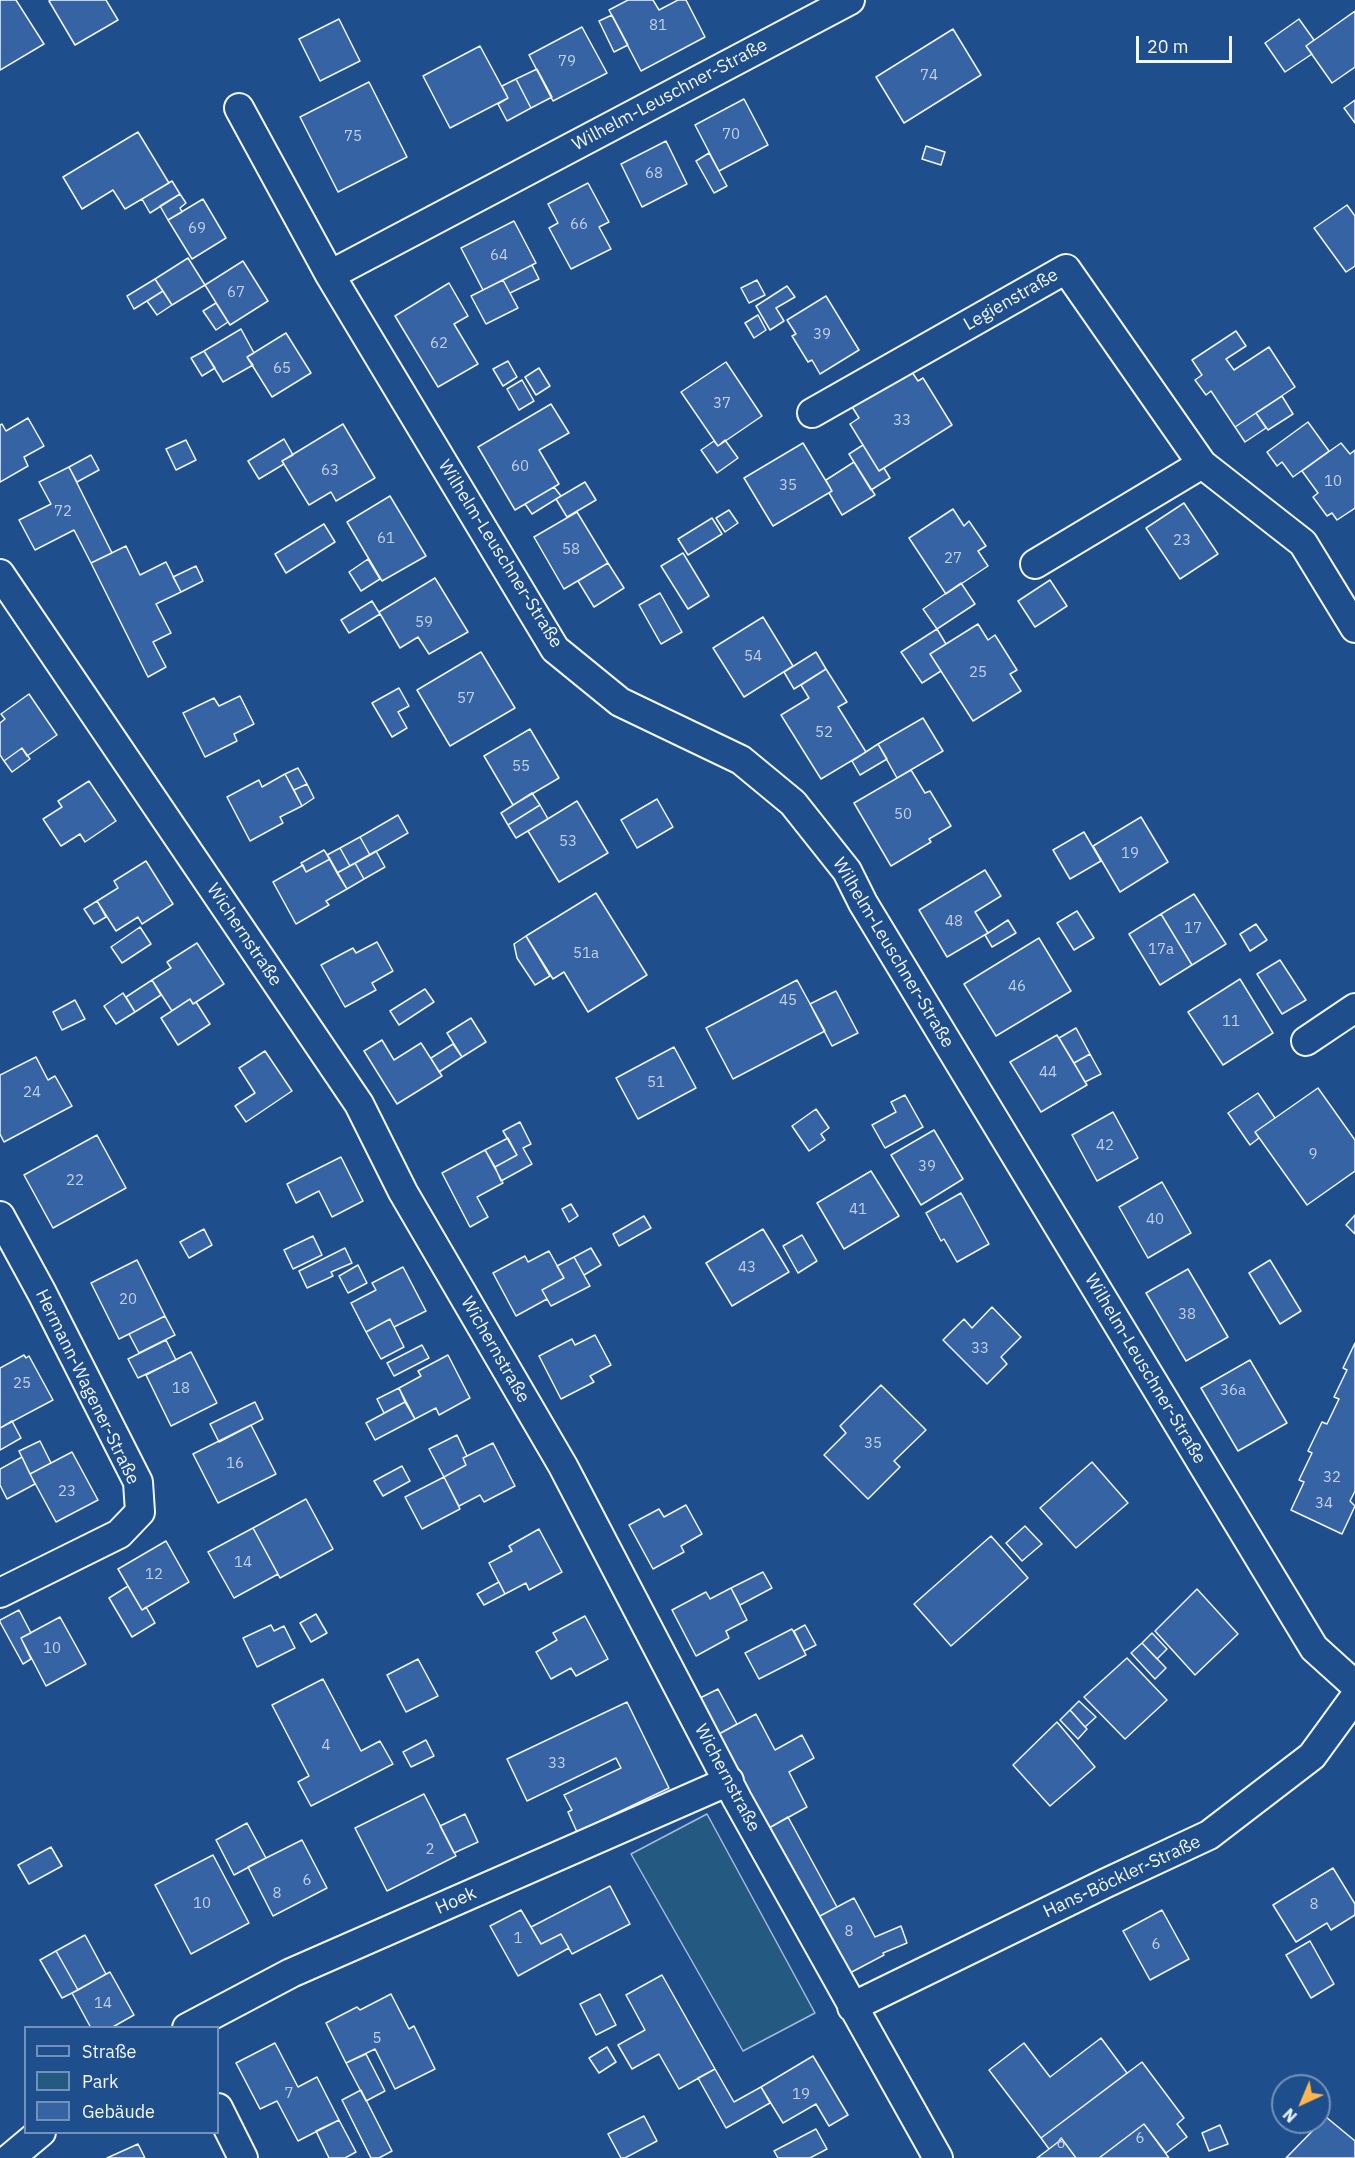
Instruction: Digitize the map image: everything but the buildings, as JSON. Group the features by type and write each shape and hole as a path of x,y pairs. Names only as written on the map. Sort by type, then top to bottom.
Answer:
{"street":[{"name":"Wilhelm-Leuschner-Straße","path":"330,275 850,0"},
{"name":"Wilhelm-Leuschner-Straße","path":"239,108 330,275 555,649 620,702 741,760 793,803 847,871 869,913 1314,1648 1355,1685"},
{"name":"Legienstraße","path":"812,414 1066,269 1202,464 1303,543 1355,628"},
{"path":"1035,564 1202,464"},
{"name":"Wichernstraße","path":"0,574 359,1104 403,1192 563,1466 729,1781 852,2007 938,2158"},
{"path":"1306,1041 1355,1008"},
{"name":"Hermann-Wagener-Straße","path":"0,1216 42,1293 138,1482 140,1512 119,1534 0,1593"},
{"name":"Hans-Böckler-Straße","path":"852,2007 1209,1835 1312,1756 1355,1697"},
{"name":"Hoek","path":"190,2026 291,1973 729,1781"},
{"path":"219,2110 243,2158"},
{"path":"10,2158 40,2134"},
{"path":"0,2151 4,2158"}],"green space":[{"path":"707,1814 815,2013 743,2051 631,1854"}]}
